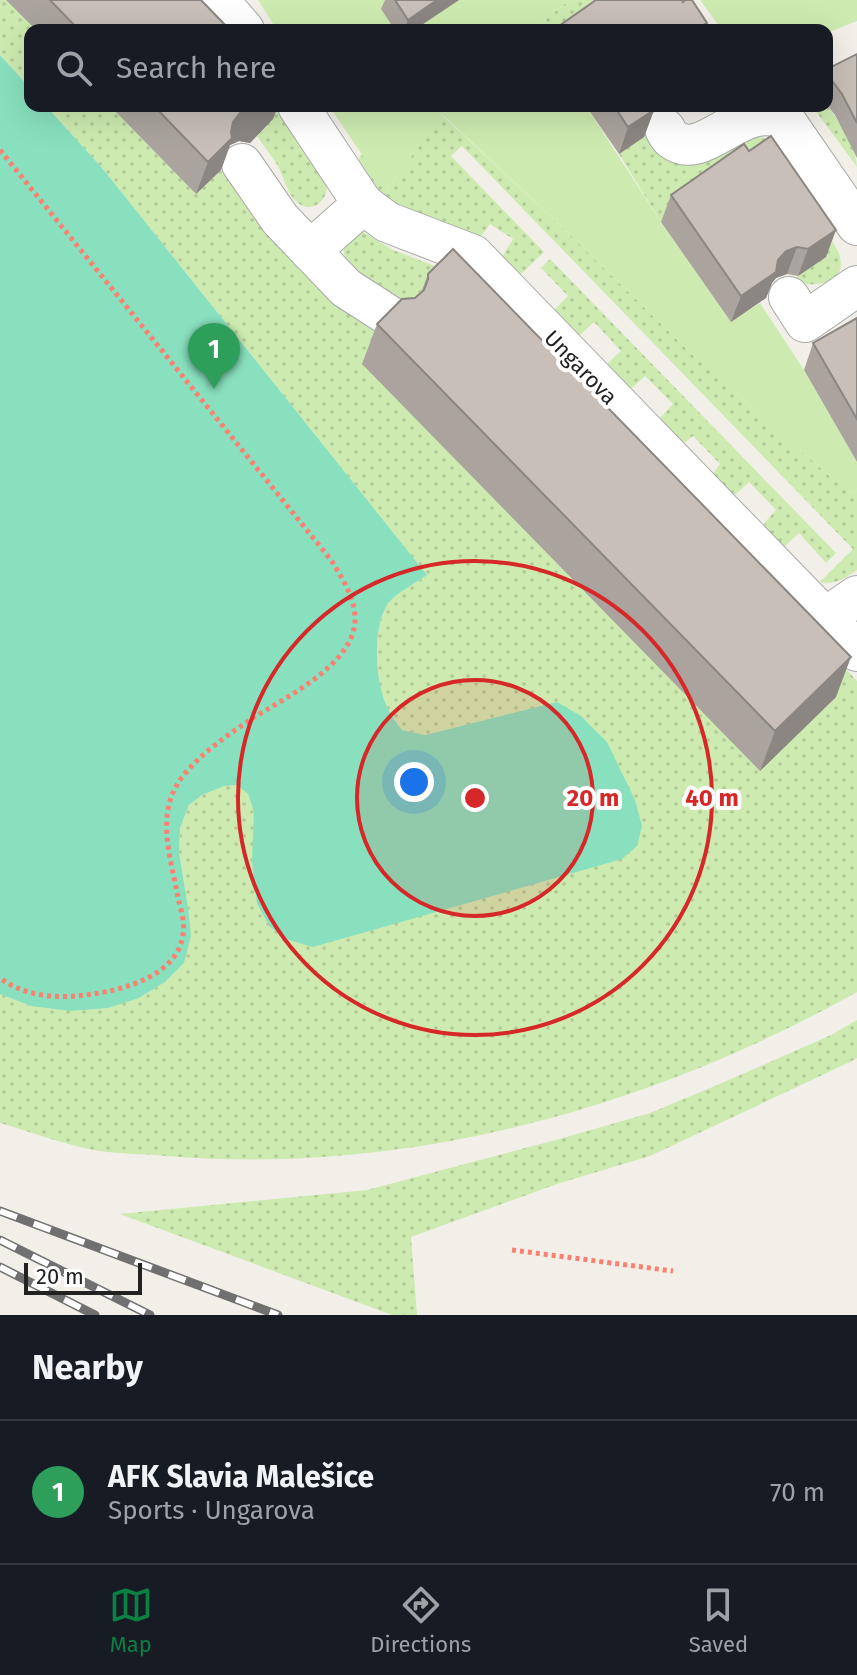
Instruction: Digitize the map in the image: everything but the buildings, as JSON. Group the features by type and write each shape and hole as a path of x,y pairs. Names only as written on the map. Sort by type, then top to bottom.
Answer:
{"street":[{"path":"218,0 239,24"},
{"name":"Ungarova","path":"302,112 363,204 387,222 473,255 841,607 857,651"},
{"path":"665,129 672,139 684,144 706,141 754,115 775,115 784,119 857,225"},
{"path":"242,164 280,219 346,288 391,317"},
{"path":"310,251 363,204"},
{"path":"806,322 857,286"}],"path":[{"path":"0,150 331,560 354,606 355,622 345,650 327,667 302,688 200,757 181,777 171,795 166,817 167,841 183,934 176,952 159,972 135,985 67,998 35,994 11,986 0,978"},
{"path":"512,1250 673,1271"}],"green space":[{"path":"0,0 6,0 30,24 24,24 24,81 0,55"},
{"path":"258,0 570,0 539,24 273,24"},
{"path":"570,0 639,0 593,24 539,24"},
{"path":"700,0 857,0 857,21 833,31 833,24 718,24"},
{"path":"0,55 24,81 24,112 51,112 103,169 427,575 390,601 379,628 377,657 380,685 389,712 402,730 425,735 557,702 581,716 607,742 635,800 642,826 637,846 622,859 313,947 289,940 270,927 257,904 252,861 254,812 248,794 237,785 224,786 202,795 189,805 180,828 179,852 191,936 184,963 165,982 139,998 108,1008 70,1011 31,1006 0,994"},
{"path":"51,112 116,112 196,194 221,170 263,230 332,298 834,656 857,681 857,992 777,1033 694,1070 610,1101 523,1125 435,1144 345,1155 256,1159 166,1156 87,1149 0,1123 0,994 31,1006 139,998 165,982 184,963 188,907 179,852 180,828 189,805 202,795 223,786 237,785 248,794 254,812 257,904 270,927 289,940 557,703 425,735 402,730 388,709 380,686 377,657 379,628 390,601 427,575 103,169"},
{"path":"275,112 280,112 327,183 325,195 319,204 304,206 294,199 276,163 257,136 273,119"},
{"path":"333,112 590,112 731,322 760,303 804,370 857,462 857,489 850,494 695,357 443,115 386,190"},
{"path":"816,112 832,112 850,143 857,167"},
{"path":"442,115 695,357 850,494 857,489 857,570 830,583 820,582 853,549 462,146 451,156 544,252 519,276 502,257 513,239 490,224 479,239 398,210 384,198 359,160 360,155 387,189"},
{"path":"647,134 667,159 687,164 723,153 754,136 764,138 837,249 841,261 836,277 821,284 791,281 826,256 734,171 661,222 619,154"},
{"path":"360,230 393,250 461,276 414,313 360,276 345,258 346,244"},
{"path":"550,259 836,553 826,563 799,533 784,547 764,527 776,510 749,482 732,494 714,476 720,464 693,436 682,442 661,421 673,404 645,376 632,388 627,387 608,367 608,363 621,351 594,322 576,335 555,313 555,309 568,296 541,268"},
{"path":"857,1020 857,1058 850,1062 650,1156 557,1184 411,1237 417,1315 392,1315 120,1214 367,1190 650,1113 831,1035"}],"railway":[{"path":"0,1211 278,1315"},
{"path":"0,1240 150,1315"},
{"path":"0,1267 95,1315"}],"place":[{"name":"AFK Slavia Malešice","path":"214,389"}]}
